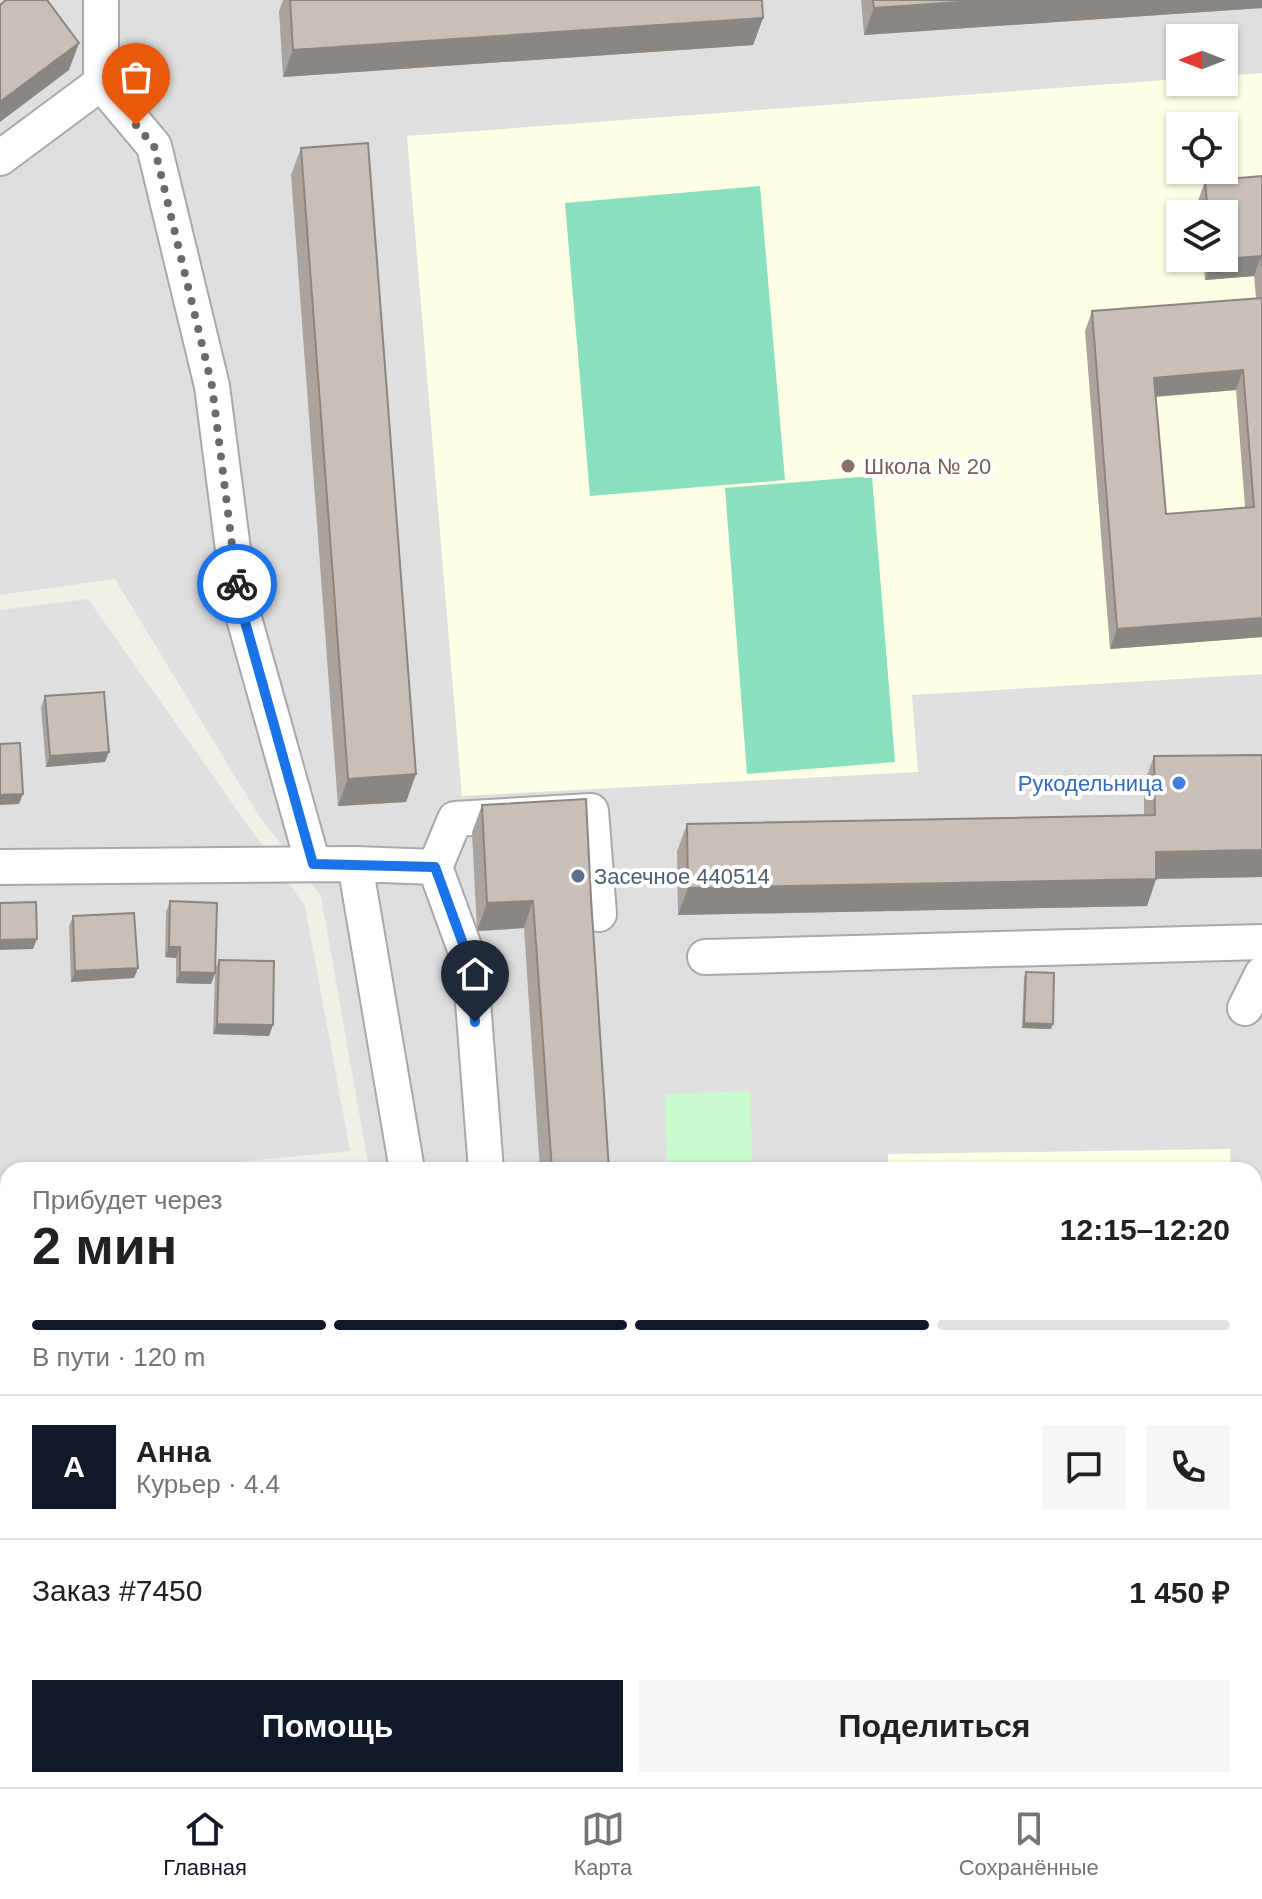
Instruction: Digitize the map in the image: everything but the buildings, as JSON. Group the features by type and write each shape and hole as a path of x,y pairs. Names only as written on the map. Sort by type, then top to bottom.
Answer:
{"lane":[{"path":"101,0 101,83 154,146 212,386 240,604 313,864"},
{"path":"0,158 101,83"},
{"path":"485,1162 470,963 435,867 455,819 591,811 599,914"},
{"path":"0,867 313,864 435,867"},
{"path":"355,864 406,1162"},
{"path":"705,957 1262,942"},
{"path":"1245,1008 1262,974"}],"shaded area":[{"path":"0,0 1262,0 1262,1162 368,1162 321,896 259,816 115,579 0,595"},
{"name":"Школа № 20","path":"1262,73 1262,674 912,695 918,772 462,796 407,136 1166,80 1166,96 1238,96 1238,75"},
{"path":"88,599 305,906 350,1151 239,1162 0,1162 0,610"},
{"path":"1230,1149 1231,1162 888,1162 888,1154"}],"green space":[{"path":"760,186 785,480 590,496 565,203"},
{"path":"872,476 895,762 747,774 725,488"},
{"path":"750,1091 753,1162 667,1162 665,1094"}],"way so far":[{"path":"136,125 154,146 212,386 237,584"}],"place":[{"name":"Школа № 20","path":"848,466"},
{"name":"Рукодельница","path":"1179,783"},
{"name":"Засечное 440514","path":"578,876"}],"route":[{"path":"237,584 313,864 435,867 470,963 475,1022"}]}
